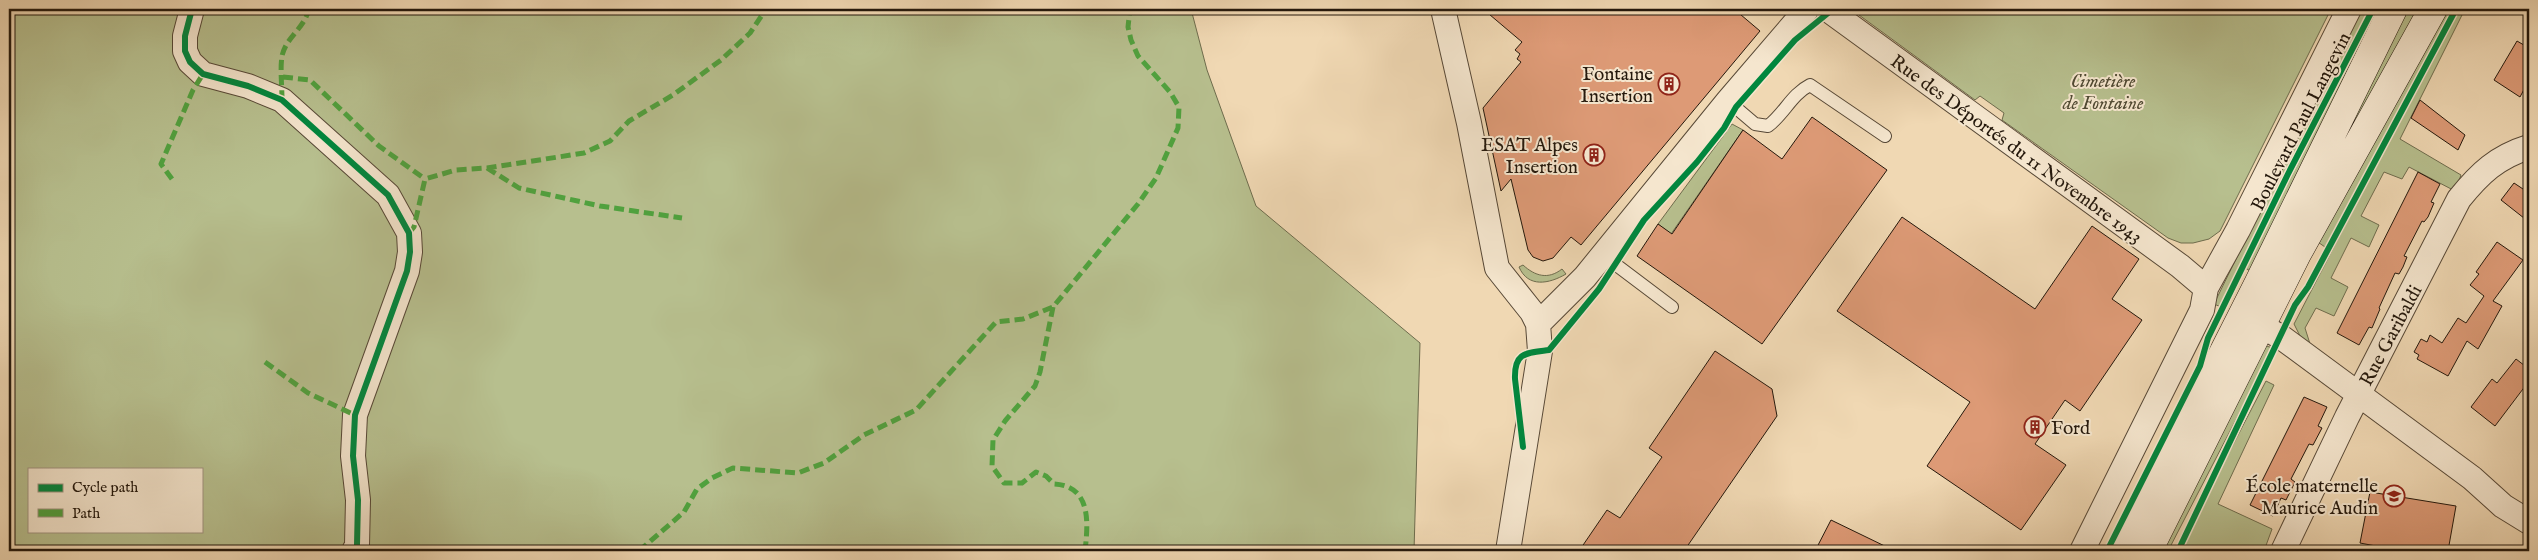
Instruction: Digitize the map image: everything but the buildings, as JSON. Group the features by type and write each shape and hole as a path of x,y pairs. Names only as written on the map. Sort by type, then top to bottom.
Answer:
{"main road":[{"name":"Boulevard Paul Langevin","path":"2123,551 2258,284 2392,9"},
{"path":"2148,551 2297,254 2433,9"}],"street":[{"path":"192,9 185,36 185,51 190,62 203,74 248,86 282,100 388,195 409,233 410,252 407,271 354,415 353,456 358,500 356,545 354,551"},
{"path":"1444,9 1469,123 1497,268 1524,300 1538,324 1540,351 1508,551"},
{"path":"1538,324 1585,277 1728,101 1807,9"},
{"name":"Rue des Déportés du 11 Novembre 1943","path":"1827,9 2180,266 2206,288"},
{"name":"Boulevard Paul Langevin","path":"2082,551 2202,310 2206,288 2238,230 2349,9"},
{"name":"Rue Garibaldi","path":"2283,551 2358,395 2459,199 2481,173 2510,153 2529,147"},
{"path":"2261,326 2281,338 2472,478 2503,506 2529,522"}],"lane":[{"path":"1728,101 1755,124 1768,126 1777,119 1800,90 1810,84 1885,136"},
{"path":"1603,255 1672,307"}],"green space":[{"path":"9,9 1191,9 1207,70 1256,206 1420,343 1414,551 9,551"},
{"name":"Cimetière de Fontaine","path":"1863,9 2331,9 2220,231 2209,239 2193,243 2181,243 2168,238 2002,120 2004,113 1980,96 1975,100 1859,15"},
{"path":"2358,9 2370,9 2221,307 2214,304"},
{"path":"2376,9 2384,9 2256,274 2245,268"},
{"path":"2398,9 2418,9 2316,204"},
{"path":"2444,9 2454,9 2399,116 2325,247 2312,238"},
{"path":"2457,9 2465,9 2400,139 2461,175 2455,191 2409,167 2402,179 2384,172 2361,216 2379,225 2369,247 2351,238 2331,278 2348,287 2334,316 2316,308 2305,328 2311,347 2304,344 2294,324"},
{"path":"1732,124 1743,130 1671,234 1658,224"},
{"path":"1523,265 1537,274 1552,275 1562,269 1566,274 1546,282 1533,281 1523,274 1519,267"},
{"path":"2263,345 2273,348 2168,551 2154,551"},
{"path":"2266,381 2274,385 2218,504 2272,529 2264,551 2178,551"}],"marked path":[{"path":"282,100 281,72 284,49 307,16 309,9"},
{"path":"409,233 414,227 425,179 456,170 487,168 584,153 610,141 629,121 673,95 721,60 750,33 766,9"},
{"path":"639,551 684,512 697,489 712,478 733,468 798,473 824,463 864,435 916,410 996,322 1023,319 1053,307 1138,204 1156,178 1178,128 1179,107 1170,92 1138,56 1131,40 1128,27 1130,9"},
{"path":"172,179 161,164 193,90 203,74"},
{"path":"283,77 310,80 379,146 425,179"},
{"path":"487,168 519,188 600,206 682,218"},
{"path":"1053,307 1040,372 1035,386 1005,421 993,440 992,466 1004,483 1022,483 1036,472 1046,476 1054,484 1066,486 1075,492 1081,499 1087,518 1085,551"},
{"path":"265,362 308,393 355,415"}],"cycle path":[{"path":"192,9 185,36 185,51 190,62 203,74 248,86 282,100 388,195 409,233 410,252 407,271 355,415 353,456 358,500 357,545 354,551"},
{"path":"1523,447 1515,379 1515,370 1519,359 1528,353 1549,350 1599,289 1644,220 1697,162 1724,128 1736,107 1795,40 1833,9"},
{"path":"2107,551 2200,366 2208,338 2288,174 2373,9"},
{"path":"2178,551 2295,305 2308,287 2456,9"}],"place":[{"name":"Fontaine Insertion","path":"1669,84"},
{"name":"ESAT Alpes Insertion","path":"1594,155"},
{"name":"Ford","path":"2035,427"},
{"name":"École maternelle Maurice Audin","path":"2394,496"}]}
